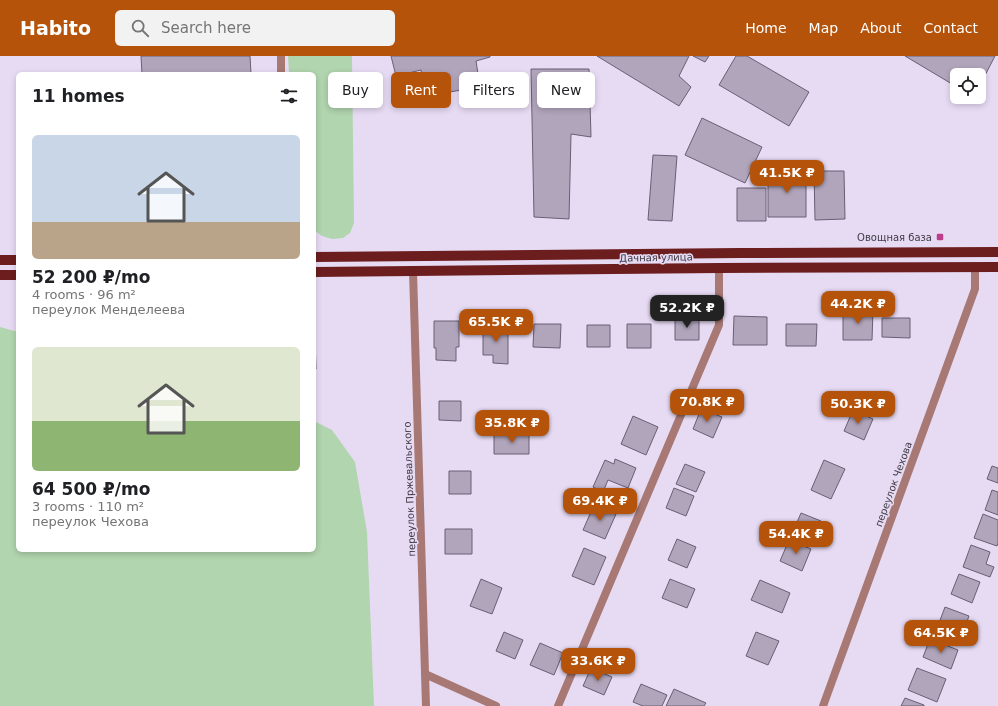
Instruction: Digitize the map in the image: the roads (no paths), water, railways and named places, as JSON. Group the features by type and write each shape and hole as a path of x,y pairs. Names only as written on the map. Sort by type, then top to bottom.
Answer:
{"main road":[{"path":"975,252 975,267"},
{"name":"Дачная улица","path":"316,257 998,252"},
{"path":"719,253 719,268"},
{"path":"0,260 16,260"},
{"name":"Дачная улица","path":"316,272 998,267"},
{"path":"0,275 16,275"}],"street":[{"path":"281,56 281,72"},
{"name":"переулок Чехова","path":"823,706 975,289 975,267"},
{"path":"558,706 719,325 719,268"},
{"name":"переулок Пржевальского","path":"413,271 426,706"},
{"path":"426,674 496,706"}],"place":[{"name":"Овощная база","path":"940,237"}]}
